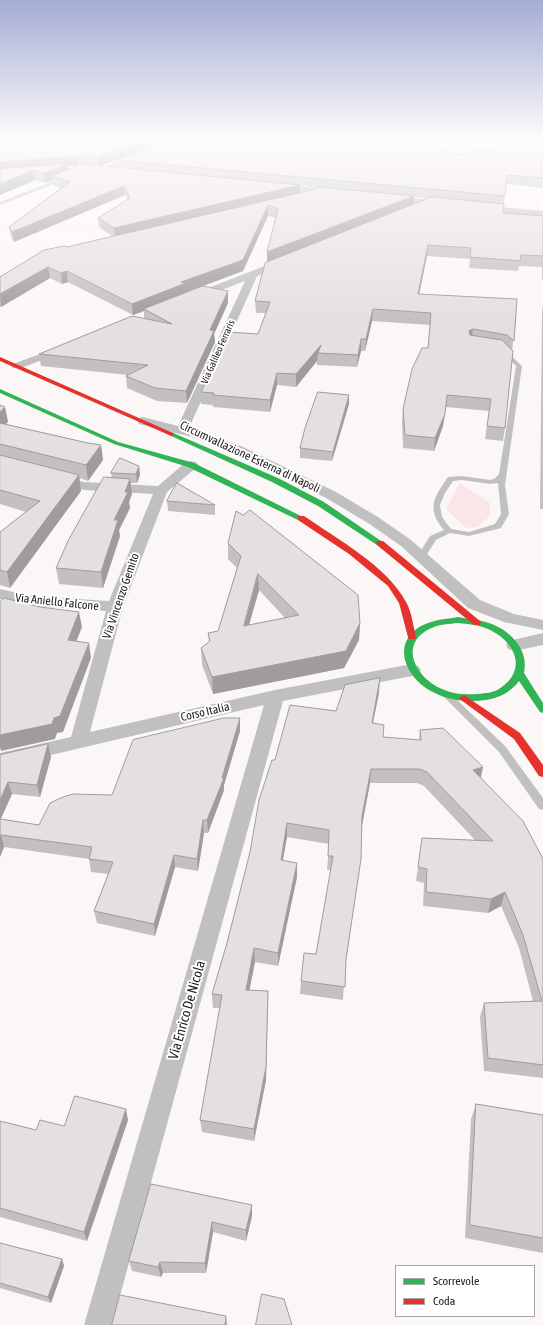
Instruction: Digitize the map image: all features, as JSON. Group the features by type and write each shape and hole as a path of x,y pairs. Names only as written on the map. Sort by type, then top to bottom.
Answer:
{"highway":[{"name":"Circumvallazione Esterna di Napoli","path":"0,359 275,480 321,504 360,528 391,550 477,623"},
{"path":"0,390 116,443 191,465"},
{"path":"128,436 264,499 303,519 352,552 391,584 404,603 412,637 406,650 408,663 416,676 429,687 446,694 464,698 483,697 500,693 512,685 520,675 543,710"},
{"name":"Circumvallazione Esterna di Napoli","path":"412,637 423,628 439,622 458,620 477,623 495,629 510,639 518,651 522,663 520,675"},
{"path":"464,698 517,736 543,773"}],"street":[{"path":"400,200 453,205"},
{"path":"408,212 430,203"},
{"path":"468,206 543,214"},
{"path":"187,300 298,256"},
{"name":"Via Galileo Ferraris","path":"182,430 253,274"},
{"path":"17,366 69,346"},
{"path":"142,421 196,434 236,449 331,495 373,520 406,543 474,604 510,618 543,625"},
{"name":"Via Vincenzo Gemito","path":"78,743 115,607 161,490 191,465"},
{"path":"46,476 84,486 161,490"},
{"name":"Via Aniello Falcone","path":"1,596 31,601 115,607"},
{"path":"514,645 543,638"},
{"name":"Corso Italia","path":"0,760 275,696 412,670"},
{"name":"Via Enrico De Nicola","path":"98,1325 275,696"}],"lane":[{"path":"0,204 11,200"},
{"path":"421,557 433,538 449,531 469,534 498,526 505,514 501,485 519,366 503,349 495,348"},
{"path":"449,531 440,522 436,510 441,492 451,479 462,478 490,482 496,481 502,475"},
{"path":"446,694 502,749 543,806"}],"shaded area":[{"path":"460,483 490,503 490,516 477,527 466,528 446,509"}],"building":[{"path":"46,200 90,200 12,232 9,227"},
{"path":"127,200 236,200 114,228 98,218"},
{"path":"269,200 404,200 267,252 278,209 268,205 243,260 181,282 186,283 132,304 67,271 61,273 48,267 0,294 0,277 44,250 64,246 67,247"},
{"path":"425,200 461,200 504,204 503,213 543,216 543,256 521,255 520,261 470,257 471,248 428,245 418,294 517,299 514,341 507,335 473,329 469,331 470,335 502,340 513,351 505,428 487,426 491,399 447,395 445,414 435,438 405,435 403,409 412,369 422,348 428,348 431,313 373,309 366,339 361,339 358,355 318,353 321,345 296,374 277,373 270,400 213,395 214,393 201,392 228,332 258,334 270,302 255,301 265,263"},
{"path":"203,286 228,291 210,330 214,331 186,391 155,388 126,376 148,365 39,354 132,316 172,324 144,309"},
{"path":"318,392 349,395 333,452 300,448 305,428"},
{"path":"0,405 5,407 0,412"},
{"path":"0,423 101,445 86,465 0,444"},
{"path":"0,455 79,475 7,572 0,570 0,532 40,501 0,490"},
{"path":"120,458 139,466 136,474 111,473"},
{"path":"104,477 130,479 125,492 128,492 114,520 118,520 101,572 56,568 68,541"},
{"path":"177,483 215,505 167,501"},
{"path":"250,510 358,595 360,623 346,651 212,677 201,648 210,641 208,633 218,631 241,556 228,543 236,511 243,515","holes":["258,574 299,615 244,626"]},
{"path":"4,598 40,607 79,612 68,640 89,643 60,716 54,718 52,724 0,735 0,602"},
{"path":"380,678 372,723 384,725 383,737 421,740 420,730 443,728 483,767 473,770 523,821 543,859 543,1065 488,1058 484,1003 542,1001 523,935 505,892 491,899 426,892 427,869 418,867 422,838 493,841 427,772 419,769 371,769 362,816 361,859 346,959 345,987 301,981 304,953 316,954 333,856 328,856 329,830 287,823 281,860 297,863 278,953 254,948 246,990 268,991 266,1067 254,1129 200,1120 222,995 212,994 227,943 250,852 259,800 272,760 275,760 290,705 336,711 345,685"},
{"path":"224,718 240,718 222,778 224,778 207,820 203,820 197,859 174,855 154,924 94,911 113,862 89,859 92,847 1,835 0,837 0,819 39,825 50,803 63,797 73,794 112,795 133,740"},
{"path":"48,744 37,785 8,782 0,800 0,755"},
{"path":"75,1096 126,1109 84,1232 0,1208 0,1121 36,1130 40,1120 64,1126"},
{"path":"476,1104 543,1115 543,1238 470,1225"},
{"path":"151,1184 252,1205 246,1230 212,1222 205,1263 160,1262 158,1267 129,1261"},
{"path":"0,1243 62,1259 48,1297 0,1283"},
{"path":"262,1294 284,1299 292,1325 256,1325"},
{"path":"120,1295 226,1316 225,1325 112,1325"}],"traffic: fast":[{"path":"0,391 116,443 191,465 301,518"},
{"path":"171,434 275,480 321,504 380,543"},
{"path":"458,620 491,627 510,640 516,648 520,656 521,665 519,674 513,683 503,691 493,695 477,698 454,696 428,686 413,670 409,661 408,652 410,643 416,634 426,627 434,624 458,620"},
{"path":"520,675 543,710"}],"traffic: jam":[{"path":"0,359 171,434"},
{"path":"301,518 352,552 391,584 403,603 412,637"},
{"path":"380,543 477,623"},
{"path":"464,698 517,736 543,773"}]}
